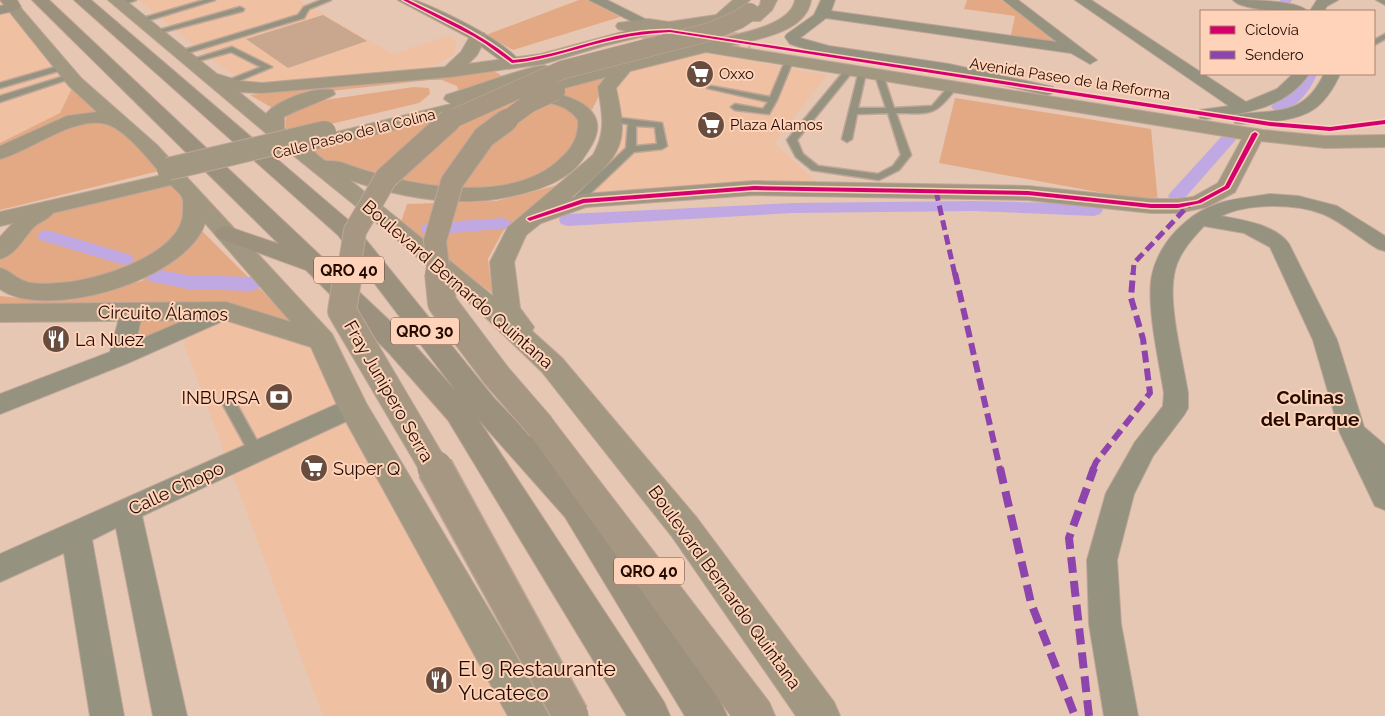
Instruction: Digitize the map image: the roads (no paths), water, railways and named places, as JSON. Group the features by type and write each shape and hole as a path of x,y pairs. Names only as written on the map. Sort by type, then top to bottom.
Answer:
{"highway":[{"name":"QRO 40","path":"755,716 541,427 496,375 442,303 435,240 452,182 484,137 530,104 614,64 724,35 756,10"},
{"name":"Fray Junipero Serra","path":"571,716 461,513 342,311 355,231 386,178 451,119 562,70 708,32 738,20 756,10"}],"main road":[{"name":"QRO 30","path":"40,0 399,346 458,412 650,716"},
{"name":"Boulevard Bernardo Quintana","path":"82,0 346,230 484,406 577,507 707,716"},
{"path":"226,233 318,267"}],"street":[{"path":"405,0 478,37 503,53 512,62 513,68 498,86"},
{"path":"520,93 549,81 681,46 682,42 671,34 645,28 630,16 596,0"},
{"path":"512,62 525,55 613,28 669,26 724,18 756,10 785,23 799,14 802,9 803,0"},
{"path":"1010,0 1090,60"},
{"path":"1082,0 1247,120 1308,109 1322,96 1332,75"},
{"path":"1318,10 1322,3 1331,0"},
{"name":"Boulevard Bernardo Quintana","path":"123,1 140,20 274,130 320,143 407,236 490,307 552,365 685,528 820,716"},
{"path":"7,4 68,86 119,123 150,149 322,341 353,407 530,716"},
{"path":"1253,4 1292,10"},
{"path":"1047,90 993,76 833,52 795,41 792,37 811,26 826,7 1076,49"},
{"path":"724,18 717,30 726,34 740,36 756,10"},
{"name":"Calle Paseo de la Colina","path":"0,210 320,143 708,47 756,10"},
{"path":"613,28 630,16"},
{"path":"708,47 696,40 697,34 724,18"},
{"name":"Calle Paseo de la Colina","path":"320,143 435,104 498,86 577,56 671,34 724,18"},
{"path":"208,75 248,88 262,88 450,72 543,59 645,28"},
{"path":"450,72 468,55 478,37"},
{"name":"Avenida Paseo de la Reforma","path":"751,44 1047,90 1092,109 1247,120 1330,129 1385,122"},
{"name":"Avenida Paseo de la Reforma","path":"708,47 953,87 1247,120 1337,142 1385,141"},
{"path":"498,86 543,59"},
{"path":"552,365 506,310 502,262 516,232 568,189 601,158 622,122 608,87 624,67"},
{"path":"530,219 583,201 754,188 1028,193 1151,206 1178,206 1199,202 1227,187 1247,120 1285,93 1300,75"},
{"path":"274,130 275,115 289,105 310,96 423,82 439,82 452,86 452,95 435,104"},
{"path":"0,143 60,113 68,86"},
{"path":"320,143 388,187 448,195 512,190 541,181 560,170 578,152 589,132 589,121 582,111 560,99 520,93"},
{"path":"0,153 72,121 108,117 119,123"},
{"name":"Calle Paseo de la Colina","path":"0,219 54,206 163,175"},
{"path":"0,276 13,287 40,292 75,290 110,282 148,268 173,249 190,231 196,213 193,197"},
{"path":"1121,716 1105,624 1102,560 1120,493 1144,449 1175,408 1176,392 1162,301 1163,274 1177,242 1199,220 1223,208 1270,200 1298,202 1330,210 1385,245"},
{"path":"0,252 27,222 54,206"},
{"path":"1199,220 1239,225 1270,237 1279,244 1326,340 1353,433 1385,498"},
{"path":"120,357 132,311"},
{"path":"0,404 120,357 226,311"},
{"name":"Circuito Álamos","path":"0,313 226,311 322,341"},
{"name":"Calle Chopo","path":"0,568 353,407"},
{"path":"1353,433 1385,460"},
{"path":"127,510 170,716"},
{"path":"76,534 107,716"}],"lane":[{"path":"140,20 212,0"},
{"path":"186,57 301,16 306,8 328,0"},
{"path":"156,32 240,9"},
{"path":"186,57 234,49 268,67 229,83"},
{"path":"735,107 766,112 773,100 789,60"},
{"path":"847,139 863,73"},
{"path":"863,73 891,111 906,155 896,168 879,178 815,168 799,155 792,140 863,73"},
{"path":"0,86 68,86"},
{"path":"0,99 68,86"},
{"path":"854,111 935,108 953,87"},
{"path":"711,88 773,100"},
{"path":"572,205 631,149 662,146 659,125 622,122 631,149"},
{"path":"230,404 256,452"}],"waterway":[{"path":"1281,10 1286,0"},
{"path":"1279,107 1298,93 1310,75"},
{"path":"1177,196 1228,139"},
{"path":"568,220 792,208 975,206 1094,210"},
{"path":"430,229 502,224"},
{"path":"47,236 124,259"},
{"path":"156,276 187,282 251,284"}],"tunnel":[{"path":"642,32 670,31 751,44"}],"place":[{"name":"Oxxo","path":"700,74"},
{"name":"Plaza Alamos","path":"711,125"},
{"name":"La Nuez","path":"56,339"},
{"name":"INBURSA","path":"279,397"},
{"name":"Super Q","path":"314,468"},
{"name":"El 9 Restaurante Yucateco","path":"439,680"}],"district":[{"name":"Colinas del Parque","path":"1310,408"}]}
